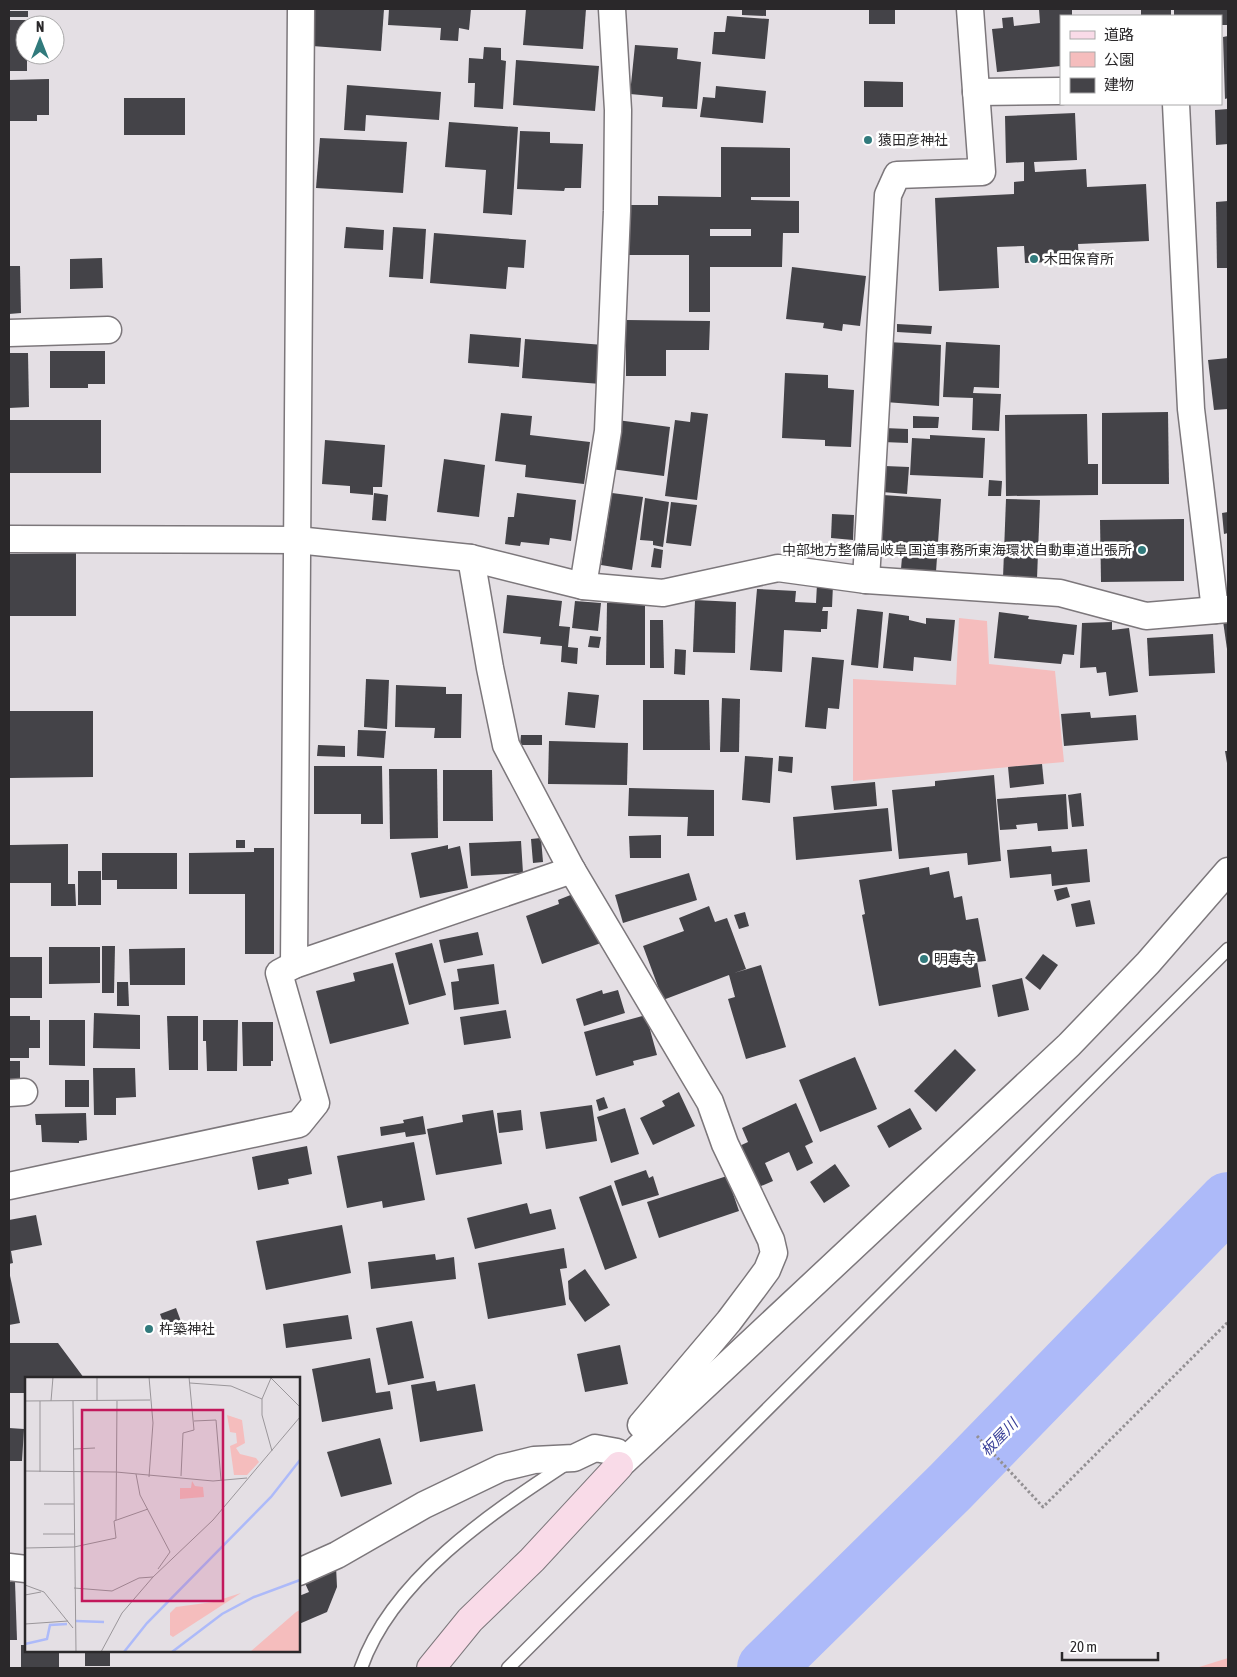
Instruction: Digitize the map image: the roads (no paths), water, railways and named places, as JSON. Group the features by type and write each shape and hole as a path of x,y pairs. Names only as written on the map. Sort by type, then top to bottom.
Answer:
{"street":[{"path":"294,965 300,9"},
{"path":"583,586 608,431 618,165 618,110 612,9"},
{"path":"866,580 888,194 897,175 982,172 970,9"},
{"path":"976,92 1060,91"},
{"path":"9,539 297,540 471,558 583,586 663,593 778,568 866,580 1060,593 1146,616 1222,610 1191,409 1176,105"},
{"path":"9,333 108,330"},
{"path":"432,1668 470,1620 532,1560 618,1459 729,1321 767,1270 774,1252 772,1240 725,1144 710,1102 572,870 506,745 490,668 471,558"},
{"path":"9,1186 299,1124 316,1103 279,973 294,965 572,870"},
{"path":"618,1459 1069,1045 1148,963 1228,871"},
{"path":"300,1572 337,1555 424,1505 500,1468 534,1460 574,1458 595,1448 618,1459"},
{"path":"9,1567 25,1569"}],"lane":[{"path":"508,1668 1228,949"},
{"path":"361,1668 370,1644 411,1584 499,1508 574,1458"}],"waterway":[{"name":"板屋川","path":"766,1668 950,1487 1228,1201"}],"place":[{"name":"猿田彦神社","path":"868,140"},
{"name":"木田保育所","path":"1034,259"},
{"name":"中部地方整備局岐阜国道事務所東海環状自動車道出張所","path":"1142,550"},
{"name":"明專寺","path":"924,959"},
{"name":"杵築神社","path":"149,1329"}]}
